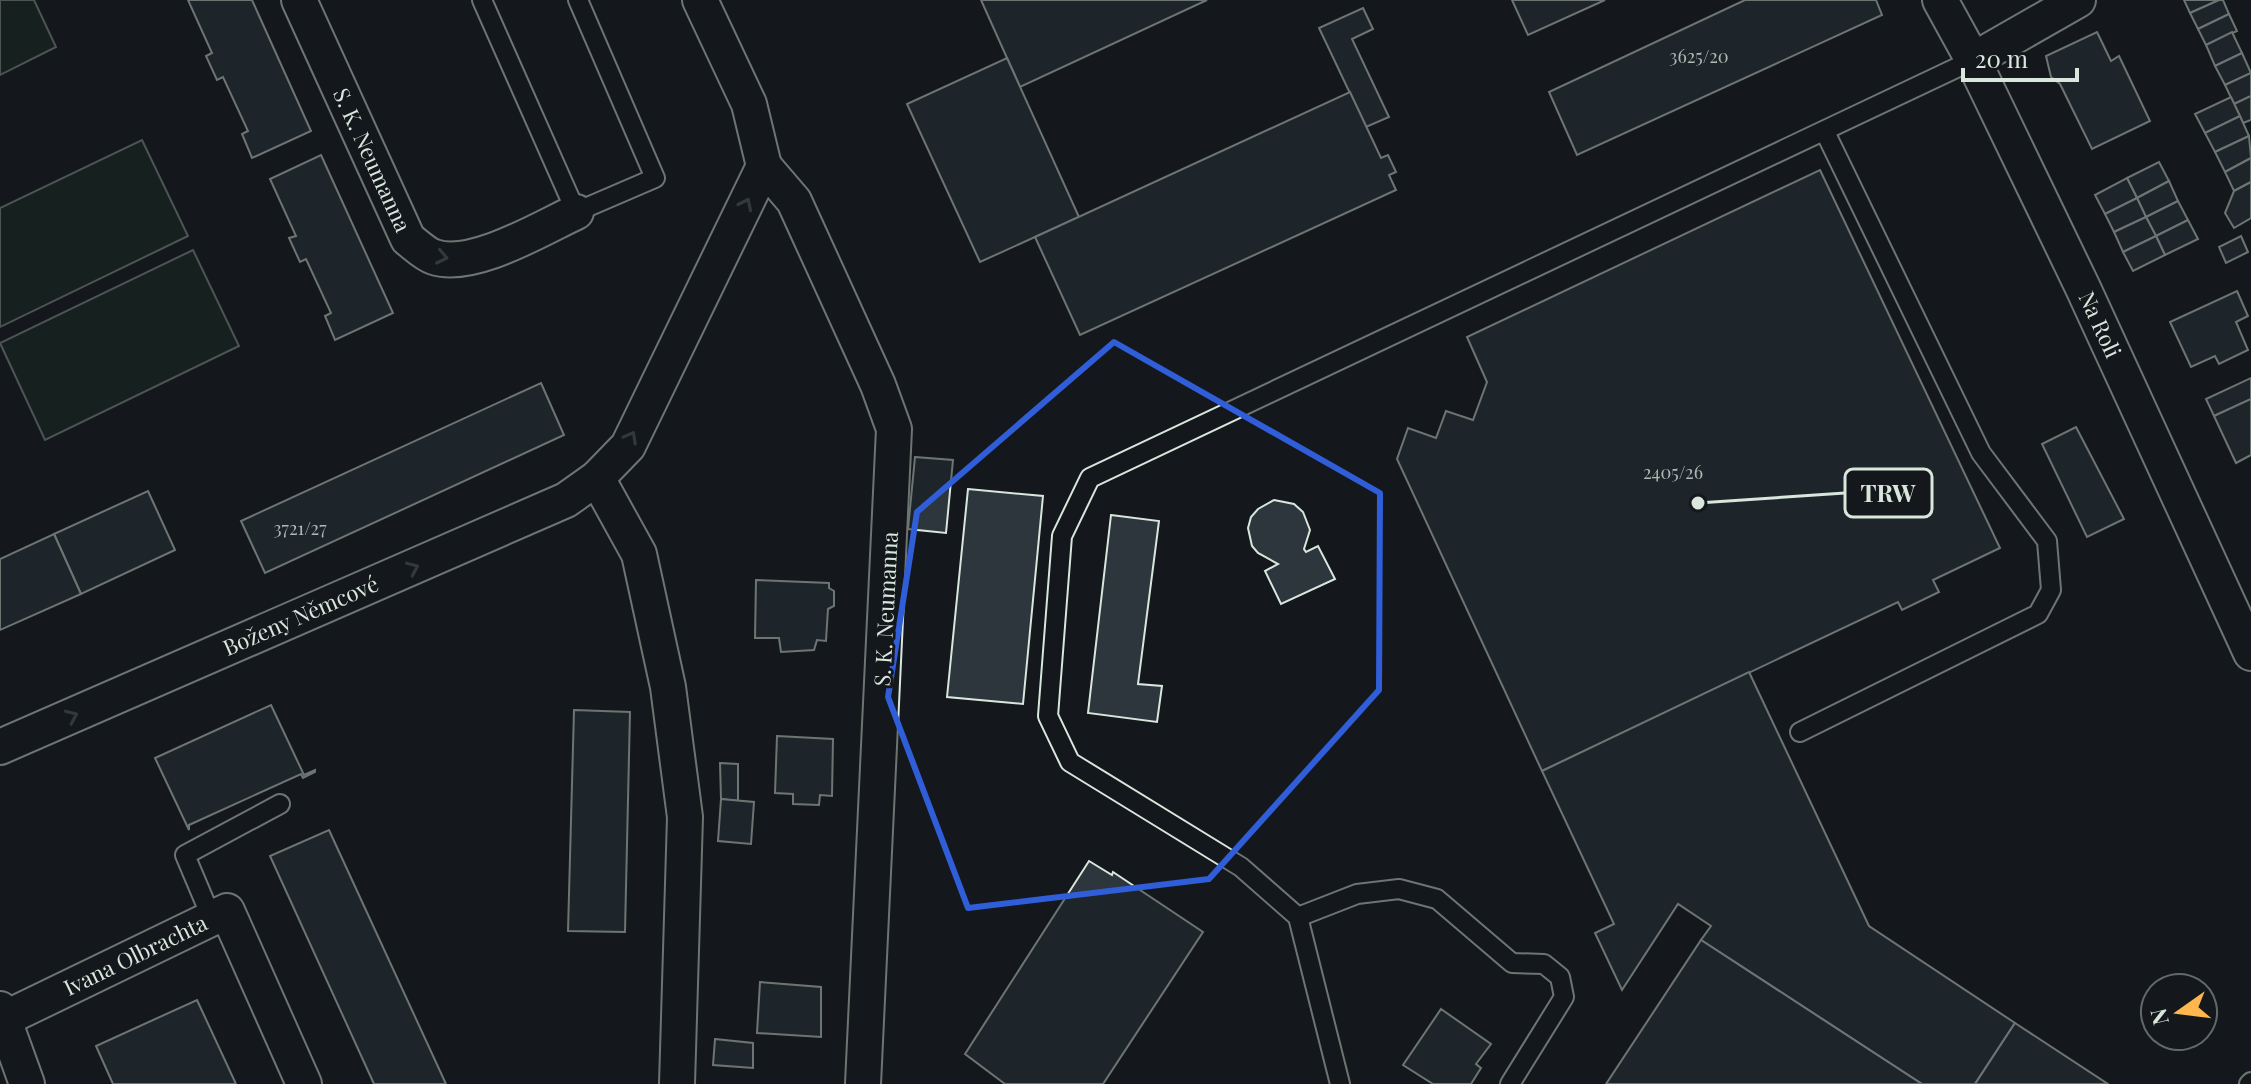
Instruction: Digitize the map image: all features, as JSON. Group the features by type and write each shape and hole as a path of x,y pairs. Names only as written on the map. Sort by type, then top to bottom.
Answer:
{"street":[{"name":"S. K. Neumanna","path":"299,0 408,239 432,256 451,260 474,258 576,212"},
{"path":"700,0 749,104 764,166"},
{"name":"Na Roli","path":"1940,0 1973,60 2090,302 2251,653"},
{"path":"1973,60 2078,0"},
{"name":"S. K. Neumanna","path":"764,166 794,201 878,385 894,429 863,1084"},
{"name":"Boženy Němcové","path":"0,747 566,500 597,478 628,446 764,166"},
{"path":"597,478 639,554 668,687 685,817 677,1084"},
{"name":"Ivana Olbrachta","path":"27,1084 2,1014 227,911 304,1084"}],"lane":[{"path":"482,0 576,212 655,178 578,0"},
{"path":"1340,1084 1298,917 1241,867 1070,762 1048,716 1062,536 1090,478 1973,60"},
{"path":"1800,732 2038,614 2051,590 2047,541 1981,453 1825,132"},
{"path":"212,919 185,855 280,804"},
{"path":"1298,917 1357,894 1399,889 1437,899 1512,963 1544,964 1560,977 1564,997 1510,1084"}],"highlighted area":[{"path":"1114,342 1380,493 1379,690 1209,879 968,908 888,697 917,512"}],"green space":[{"path":"0,0 34,0 56,47 0,75"},
{"path":"142,140 188,236 0,327 0,208"},
{"path":"193,250 239,346 45,440 0,343"}],"building":[{"path":"188,0 252,0 311,131 252,158 242,134 248,131 223,77 217,80 206,56 212,53"},
{"path":"981,0 1207,0 1020,87"},
{"path":"1512,0 1605,0 1528,35"},
{"path":"1745,0 1876,0 1882,15 1577,155 1549,92"},
{"path":"2184,0 2219,0 2190,13"},
{"path":"2223,0 2229,14 2198,29 2190,13"},
{"path":"1363,8 1373,29 1352,39 1389,117 1366,127 1319,28"},
{"path":"2229,14 2237,31 2206,45 2198,29"},
{"path":"2097,32 2111,61 2119,56 2150,121 2092,149 2060,84 2051,77 2046,56"},
{"path":"2232,32 2242,53 2215,66 2206,45"},
{"path":"2242,53 2251,73 2225,85 2215,66"},
{"path":"1007,58 1079,217 980,262 907,104"},
{"path":"2251,73 2251,96 2234,104 2225,85"},
{"path":"1350,92 1381,158 1388,155 1396,172 1389,175 1396,190 1080,335 1035,237"},
{"path":"2251,96 2251,120 2243,123 2234,104"},
{"path":"2231,97 2240,116 2205,133 2195,114"},
{"path":"2240,116 2249,136 2215,152 2205,133"},
{"path":"2249,136 2251,158 2225,172 2215,152"},
{"path":"321,155 393,313 335,340 325,316 331,313 306,259 300,262 289,238 296,236 270,179"},
{"path":"2251,158 2251,182 2234,191 2225,172"},
{"path":"2159,162 2169,181 2137,198 2127,178"},
{"path":"1820,170 2000,548 1933,580 1939,592 1902,610 1898,602 1542,771 1397,459 1408,428 1436,438 1446,411 1473,420 1487,382 1467,337"},
{"path":"2127,178 2137,198 2105,214 2095,195"},
{"path":"2169,181 2178,201 2146,217 2137,198"},
{"path":"2251,182 2251,218 2234,228 2225,213 2234,191"},
{"path":"2137,198 2146,217 2114,232 2105,214"},
{"path":"2178,201 2188,220 2156,236 2146,217"},
{"path":"2146,217 2156,236 2123,252 2114,232"},
{"path":"2188,220 2198,239 2165,255 2156,236"},
{"path":"2156,236 2165,255 2133,271 2123,252"},
{"path":"2241,236 2248,252 2226,263 2219,247"},
{"path":"2237,291 2248,316 2236,322 2248,350 2219,364 2215,356 2191,367 2170,322"},
{"path":"2251,378 2251,399 2214,416 2206,399"},
{"path":"541,383 564,435 265,573 241,521"},
{"path":"2251,399 2251,455 2236,463 2214,416"},
{"path":"2076,427 2124,519 2087,537 2042,444"},
{"path":"915,457 953,460 946,533 908,529"},
{"path":"968,489 1043,496 1023,704 947,697"},
{"path":"148,491 175,550 81,594 54,534"},
{"path":"1274,500 1294,504 1303,512 1310,530 1304,549 1306,552 1318,546 1335,579 1281,604 1265,571 1278,564 1252,546 1248,528 1251,517 1258,509"},
{"path":"1111,515 1159,521 1138,684 1162,686 1157,722 1088,713"},
{"path":"54,534 81,594 0,630 0,559"},
{"path":"756,580 829,583 829,588 834,591 834,606 828,609 826,641 817,640 814,650 781,652 779,638 755,638"},
{"path":"1749,672 1869,926 2015,1023 1975,1084 1922,1084 1701,940 1711,926 1678,904 1622,990 1595,933 1614,924 1542,771"},
{"path":"271,705 304,775 315,772 303,778 301,774 189,825 189,830 155,758"},
{"path":"574,710 630,712 625,932 568,931"},
{"path":"777,736 833,739 832,796 820,795 819,805 793,804 793,794 775,793"},
{"path":"720,763 738,764 738,801 721,799"},
{"path":"721,799 754,802 751,844 718,841"},
{"path":"329,830 446,1084 374,1084 270,856"},
{"path":"1089,861 1112,875 1113,872 1203,932 1103,1084 1005,1084 965,1054"},
{"path":"1701,940 1922,1084 1606,1084"},
{"path":"760,982 821,987 821,1037 757,1033"},
{"path":"197,1000 236,1084 113,1084 96,1046"},
{"path":"1441,1009 1491,1044 1476,1064 1481,1068 1471,1084 1433,1084 1403,1065"},
{"path":"2015,1023 2108,1084 1975,1084"},
{"path":"715,1039 753,1043 753,1068 713,1065"}],"place":[{"name":"TRW","path":"1698,503"}]}
